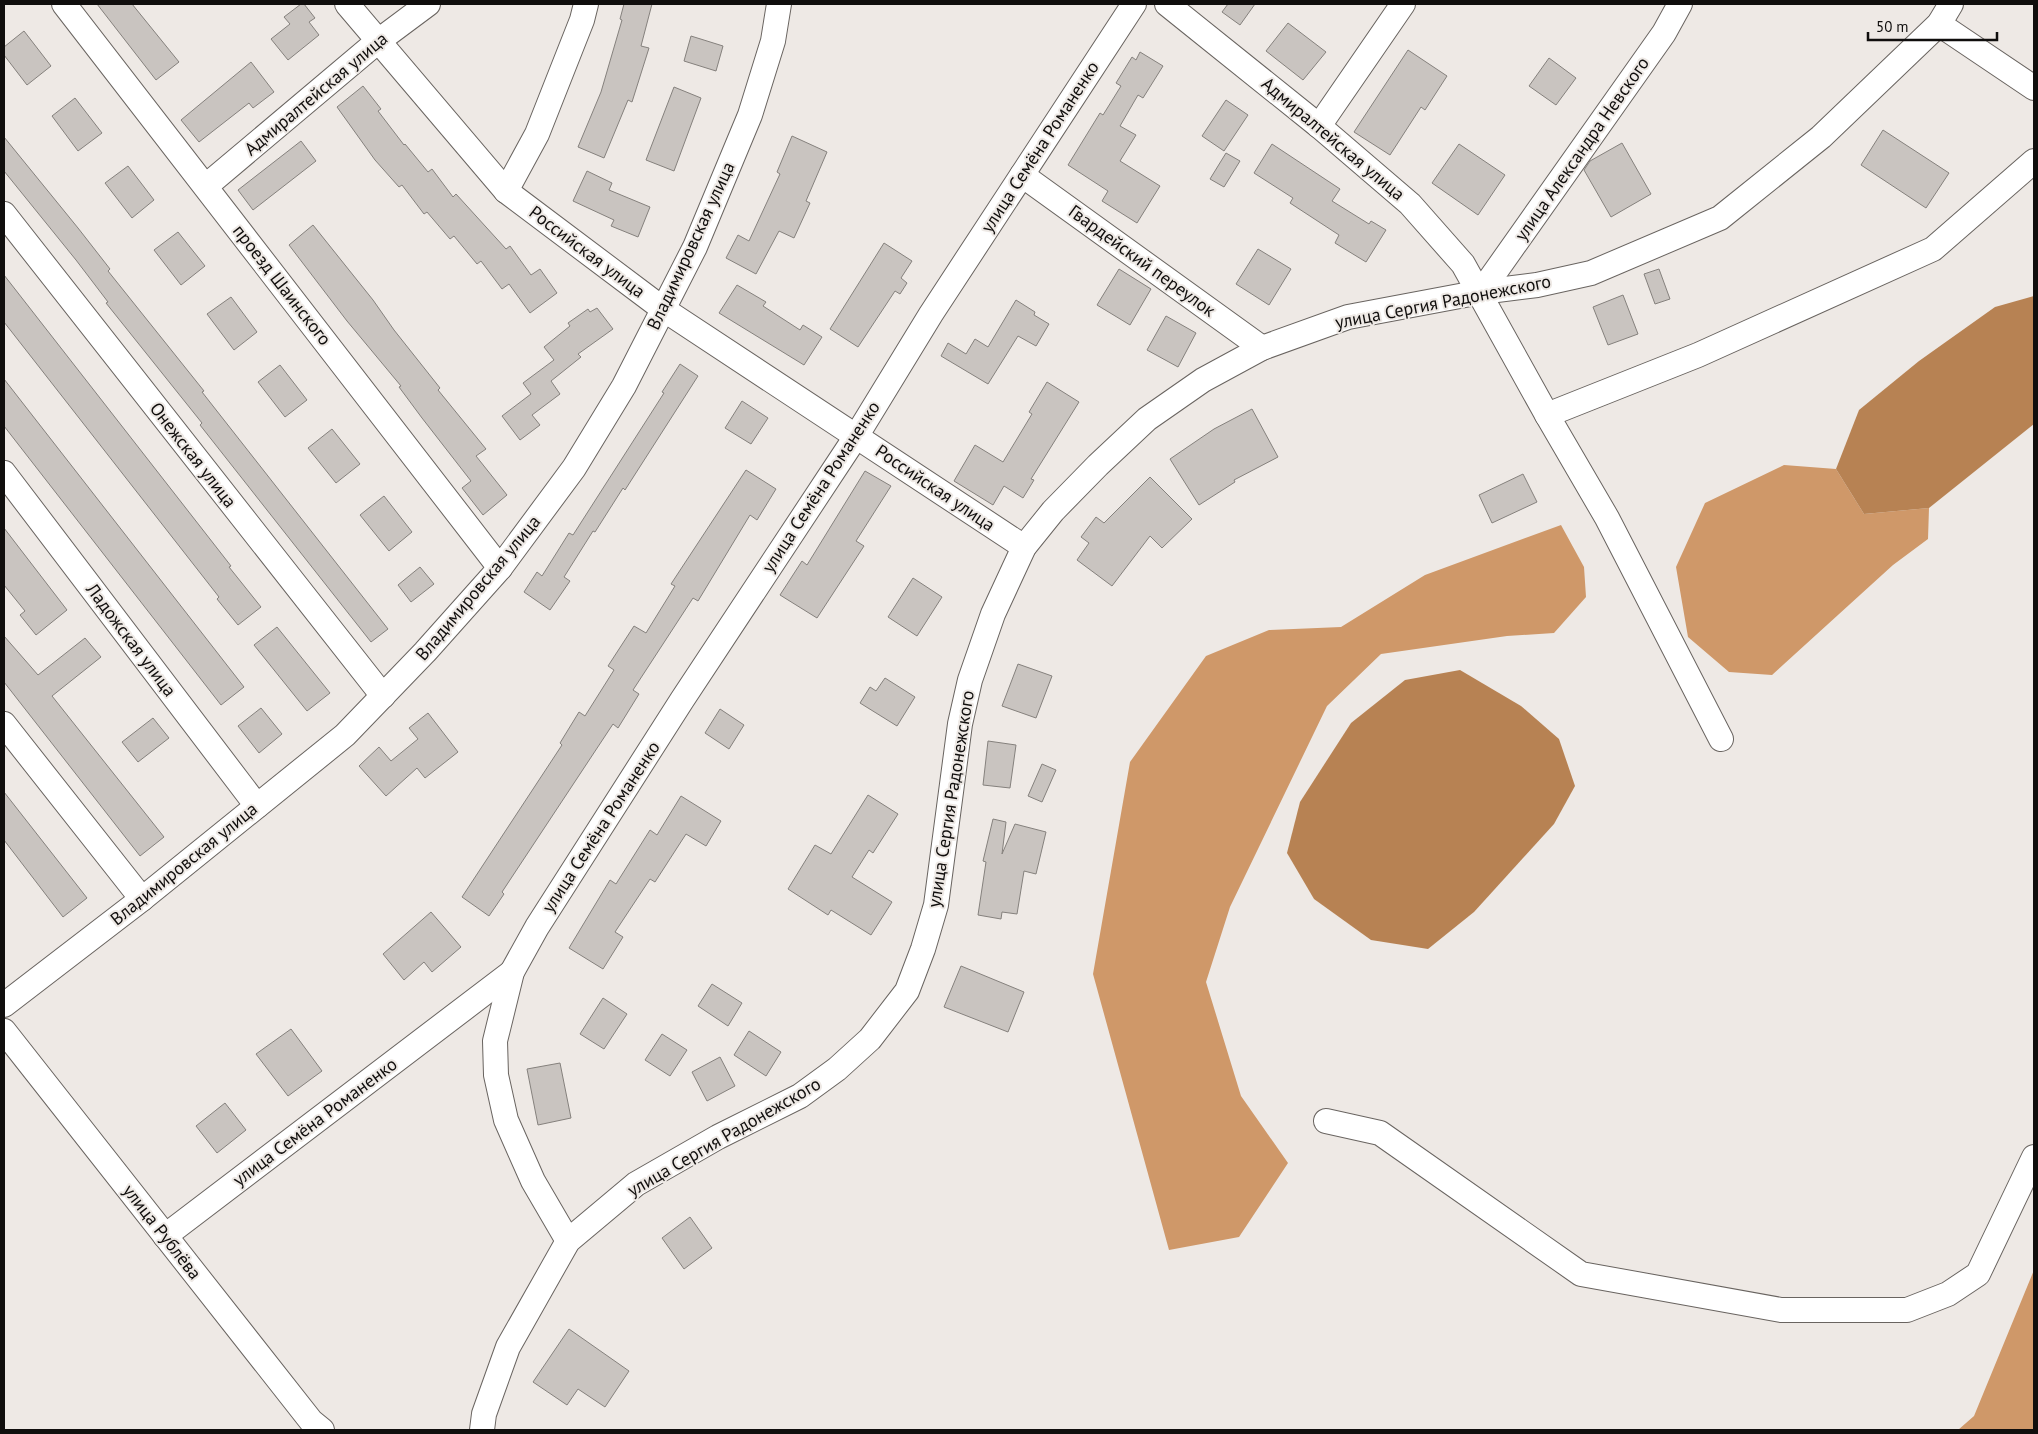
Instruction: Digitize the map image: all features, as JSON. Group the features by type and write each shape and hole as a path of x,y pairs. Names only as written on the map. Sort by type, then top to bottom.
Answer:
{"street":[{"name":"проезд Шаинского","path":"64,4 500,568"},
{"name":"Российская улица","path":"347,4 377,42 506,191 663,309 1024,547"},
{"name":"Адмиралтейская улица","path":"206,186 377,42 428,4"},
{"path":"506,191 537,134 582,20 586,4"},
{"name":"Владимировская улица","path":"4,1005 142,899 345,735 500,568 574,468 624,386 695,247 750,115 773,41 780,4"},
{"name":"улица Семёна Романенко","path":"568,1241 533,1181 521,1155 506,1120 498,1084 495,1041 512,972 537,927 682,700 856,435 931,314 1134,4"},
{"name":"Адмиралтейская улица","path":"1167,4 1319,126 1410,204 1463,264 1481,292 1547,415 1607,518 1721,739"},
{"path":"1319,126 1403,4"},
{"name":"улица Александра Невского","path":"1481,292 1658,41 1680,4"},
{"name":"улица Сергия Радонежского","path":"482,1430 484,1414 508,1347 568,1241 636,1184 718,1137 800,1096 829,1075 870,1039 907,991 923,949 936,905 960,724 970,680 993,614 1024,547 1053,511 1147,419 1203,380 1262,348 1348,317 1481,292 1537,285 1592,273 1720,218 1821,137 1939,24 1951,4"},
{"path":"1939,24 2034,88"},
{"path":"1547,415 1698,355 1933,249 2034,161"},
{"name":"Гвардейский переулок","path":"1022,175 1262,348"},
{"name":"Онежская улица","path":"4,214 383,696"},
{"name":"Ладожская улица","path":"4,473 257,806"},
{"path":"4,724 142,899"},
{"name":"улица Семёна Романенко","path":"166,1236 512,972"},
{"name":"улица Рублёва","path":"4,1031 311,1421 322,1430"},
{"path":"1326,1121 1380,1133 1582,1274 1781,1310 1907,1310 1948,1294 1978,1274 2034,1157"}],"shaded area":[{"path":"2034,296 2034,424 1929,508 1864,514 1836,469 1859,410 1919,361 1995,307"},
{"path":"1784,465 1836,469 1864,514 1929,508 1928,539 1893,565 1772,675 1729,672 1688,637 1676,567 1705,503"},
{"path":"1561,525 1584,567 1586,597 1554,633 1507,636 1381,654 1327,706 1230,907 1206,982 1241,1096 1288,1163 1239,1237 1169,1250 1093,974 1130,762 1206,656 1269,630 1341,627 1425,575"},
{"path":"1460,670 1521,706 1559,739 1575,786 1554,824 1474,912 1428,949 1371,940 1314,899 1287,853 1300,802 1351,723 1405,680"},
{"path":"2034,1270 2034,1430 1958,1430 1974,1416"}],"building":[{"path":"97,4 132,4 179,62 156,80"},
{"path":"301,4 304,4 315,18 309,22 319,35 288,60 271,39 290,24 284,17"},
{"path":"624,4 652,4 641,46 649,48 632,102 628,100 604,158 578,147 601,92 622,20 620,19"},
{"path":"1228,4 1255,4 1240,25 1222,12"},
{"path":"1288,23 1326,52 1303,80 1266,51"},
{"path":"24,31 51,66 27,85 4,55 4,47"},
{"path":"691,36 723,46 716,71 684,61"},
{"path":"1408,50 1447,76 1425,110 1421,107 1390,155 1354,132"},
{"path":"1140,52 1163,66 1143,98 1138,95 1120,126 1136,135 1120,161 1160,186 1137,223 1102,201 1108,191 1068,165 1100,113 1103,115 1121,86 1116,83 1132,57 1136,60"},
{"path":"1549,58 1576,78 1556,105 1529,86"},
{"path":"251,62 274,92 253,108 249,103 199,142 181,120"},
{"path":"363,86 381,109 378,111 428,172 432,169 453,197 456,194 506,249 510,246 531,275 540,269 557,293 530,313 509,284 502,289 481,261 477,264 454,236 450,239 427,212 424,214 402,185 399,187 375,160 337,107"},
{"path":"674,87 701,98 674,171 646,160"},
{"path":"75,98 102,133 78,151 52,116"},
{"path":"1226,100 1248,115 1224,151 1202,136"},
{"path":"1883,130 1949,173 1926,208 1861,165"},
{"path":"792,136 827,152 806,201 810,203 794,238 779,231 756,274 726,258 738,235 749,241 780,174 777,172"},
{"path":"4,137 110,269 108,271 204,391 202,392 388,629 371,642 200,425 202,423 106,303 108,302 76,260 4,171"},
{"path":"301,141 316,161 253,210 238,190"},
{"path":"1622,143 1651,194 1611,217 1584,170 1590,161"},
{"path":"1272,144 1340,189 1332,201 1369,224 1371,221 1386,230 1366,262 1335,243 1339,235 1290,203 1293,198 1254,173"},
{"path":"1459,144 1505,175 1478,215 1432,183"},
{"path":"1226,153 1240,161 1224,187 1210,179"},
{"path":"128,166 154,200 132,218 105,183"},
{"path":"587,171 612,183 609,190 650,207 638,237 611,226 614,220 573,201"},
{"path":"313,225 440,388 438,390 486,449 476,456 507,495 483,515 462,488 471,481 399,387 401,386 347,321 289,245"},
{"path":"178,232 205,266 181,285 154,250"},
{"path":"884,243 912,261 901,278 907,283 900,294 895,291 858,347 830,329"},
{"path":"1258,249 1291,269 1269,305 1236,284"},
{"path":"1119,269 1151,289 1130,325 1097,305"},
{"path":"1659,269 1670,299 1655,304 1644,274"},
{"path":"4,275 261,607 238,625 217,599 219,597 4,322"},
{"path":"737,285 766,302 763,306 800,330 803,325 822,337 804,365 719,313"},
{"path":"1623,295 1638,334 1608,345 1593,307"},
{"path":"231,297 257,332 234,350 207,314"},
{"path":"1016,300 1035,312 1034,315 1049,324 1036,346 1018,336 988,384 941,356 948,343 966,354 975,339 988,347"},
{"path":"597,308 613,329 578,354 581,357 551,381 560,394 532,415 540,425 520,440 502,416 531,394 523,383 554,360 544,347 570,326 568,323 588,309 590,312"},
{"path":"1166,316 1196,333 1178,367 1147,350"},
{"path":"680,364 698,376 625,490 623,488 595,532 593,531 564,577 570,581 550,610 524,592 537,572 542,576 569,533 573,535 664,393 662,392"},
{"path":"280,365 307,400 285,417 258,382"},
{"path":"4,379 244,687 221,705 4,426"},
{"path":"1047,382 1079,402 1031,479 1034,480 1023,498 1004,486 993,505 954,481 975,445 1003,462 1032,414 1029,412"},
{"path":"742,401 768,418 751,444 725,428"},
{"path":"1252,409 1278,457 1234,480 1235,482 1199,505 1170,459 1214,429"},
{"path":"332,429 360,464 336,483 308,448"},
{"path":"746,470 776,489 757,520 750,515 698,601 693,598 633,690 639,694 618,728 613,724 502,892 504,894 489,916 462,897 562,745 560,743 579,712 585,716 614,670 608,666 634,626 646,633 675,586 671,584"},
{"path":"865,471 891,486 856,541 864,546 817,618 780,595 802,561 807,565"},
{"path":"1523,474 1537,502 1492,523 1479,495"},
{"path":"1150,477 1192,519 1162,548 1150,536 1112,586 1077,560 1089,543 1081,537 1096,517 1104,523"},
{"path":"384,496 412,532 389,551 360,515"},
{"path":"4,528 67,610 36,635 20,615 25,611 4,585"},
{"path":"420,567 434,584 411,602 398,585"},
{"path":"913,578 942,597 917,636 888,617"},
{"path":"277,627 330,693 307,711 254,645"},
{"path":"4,636 38,675 85,638 101,657 52,696 164,837 140,856 4,682"},
{"path":"1018,664 1052,676 1036,718 1002,706"},
{"path":"885,678 915,697 897,726 860,703 870,687 876,691"},
{"path":"261,708 282,734 259,753 238,726"},
{"path":"720,709 744,725 729,749 705,733"},
{"path":"428,713 458,752 425,778 417,768 386,796 359,766 379,747 391,761 418,739 409,728"},
{"path":"153,718 169,738 138,762 122,742"},
{"path":"988,741 1016,745 1010,788 983,785"},
{"path":"1042,764 1056,770 1042,802 1028,796"},
{"path":"4,792 87,898 63,917 4,840"},
{"path":"868,795 898,814 873,853 869,850 852,877 892,902 871,935 831,910 828,915 788,889 815,845 831,854"},
{"path":"681,796 721,821 706,846 686,834 655,882 650,879 615,932 623,937 603,969 569,948 610,880 616,884 650,830 657,835"},
{"path":"993,819 1006,822 1002,854 1015,824 1046,832 1036,874 1024,871 1017,914 1002,912 1001,919 978,915 986,862 983,861"},
{"path":"431,912 461,947 432,972 424,962 404,980 383,954"},
{"path":"961,966 1024,992 1008,1032 944,1007"},
{"path":"712,984 742,1003 728,1026 698,1006"},
{"path":"603,998 627,1014 604,1049 580,1034"},
{"path":"291,1029 322,1071 288,1096 256,1054"},
{"path":"749,1031 781,1052 766,1076 734,1055"},
{"path":"662,1034 687,1050 670,1076 645,1060"},
{"path":"720,1057 735,1086 707,1101 692,1072"},
{"path":"560,1063 571,1118 538,1125 527,1069"},
{"path":"225,1103 246,1130 217,1153 196,1126"},
{"path":"690,1217 712,1248 684,1269 662,1238"},
{"path":"569,1329 629,1371 605,1407 578,1389 567,1405 533,1382"}]}
